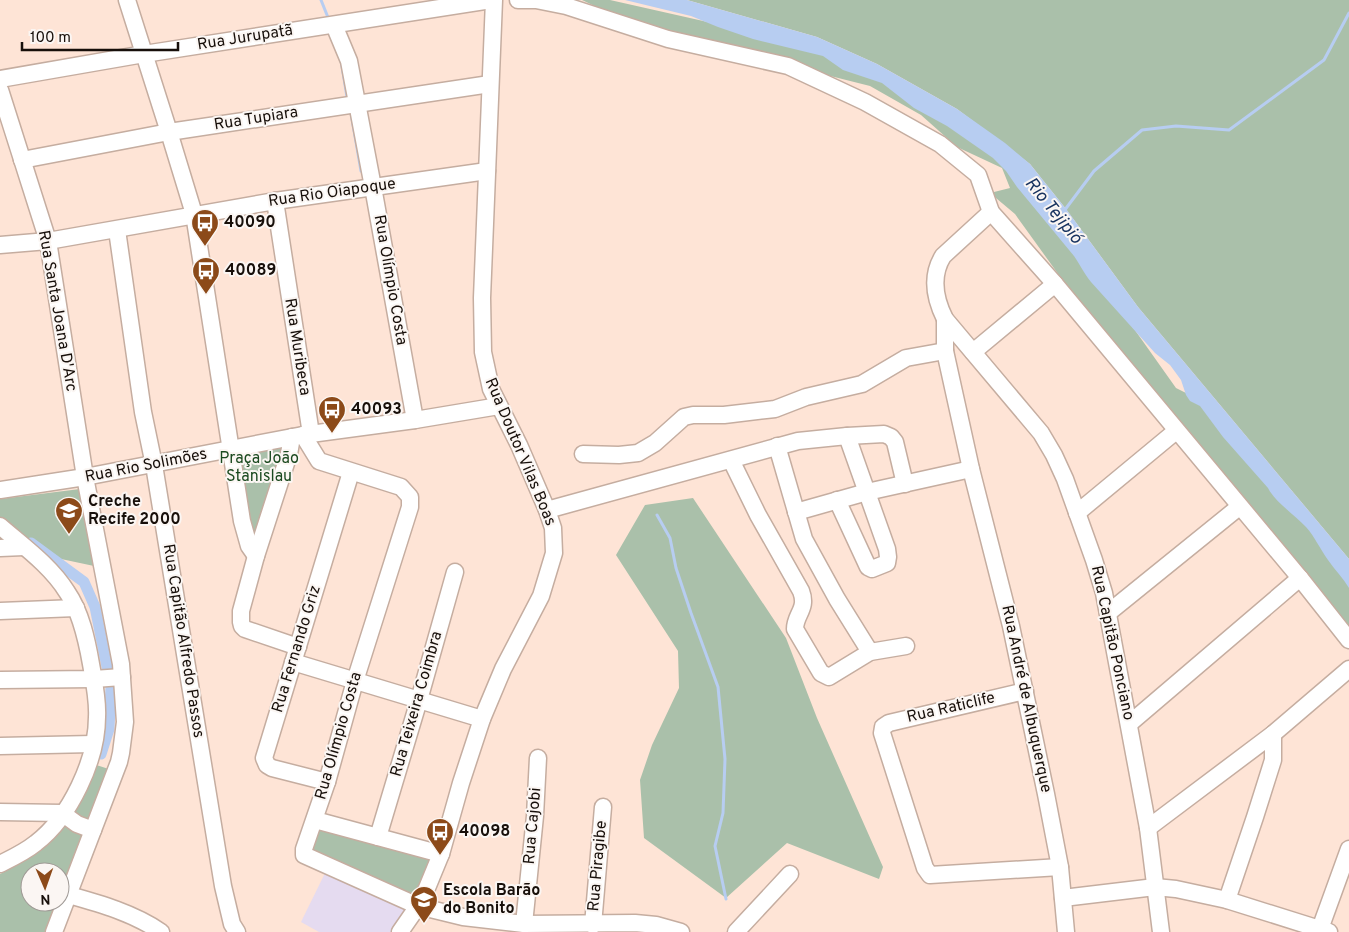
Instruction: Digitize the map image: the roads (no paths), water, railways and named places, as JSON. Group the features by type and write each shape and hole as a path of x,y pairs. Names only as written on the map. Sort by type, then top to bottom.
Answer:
{"street":[{"path":"127,0 170,132 194,214 244,528 249,546 256,556"},
{"name":"Rua Jurupatã","path":"0,79 144,54 493,0"},
{"name":"Rua Doutor Vilas Boas","path":"400,932 428,888 482,719 503,669 541,596 554,553 553,528 547,510 519,445 488,381 483,352 482,298 493,0"},
{"path":"518,0 536,0 566,6 668,39 788,66 865,102 940,144 978,175 991,212 1056,284 1239,507 1300,578 1349,640"},
{"name":"Rua Olímpio Costa","path":"334,25 349,61 415,420"},
{"name":"Rua Tupiara","path":"22,160 170,132 490,84"},
{"name":"Rua Santa Joana D'Arc","path":"0,90 48,241 85,477 116,638 125,722 119,762 70,891"},
{"name":"Rua Rio Oiapoque","path":"0,244 48,241 275,201 487,171"},
{"name":"Rua Muribeca","path":"275,201 302,435"},
{"name":"Rua Capitão Ponciano","path":"991,212 943,256 938,264 935,288 936,298 945,320 1041,433 1065,479 1094,560 1108,613 1148,828 1161,932"},
{"name":"Rua Capitão Alfredo Passos","path":"117,230 143,412 154,465 222,876 232,924 237,932"},
{"path":"974,352 1056,284"},
{"name":"Rua André de Albuquerque","path":"945,320 945,351 971,469 1011,626 1060,867 1066,932"},
{"path":"583,454 620,455 638,453 655,443 688,415 724,415 775,409 806,397 862,384 906,358 945,351"},
{"name":"Rua Rio Solimões","path":"0,490 154,465 302,435 415,420 499,406"},
{"path":"1077,513 1176,431"},
{"path":"547,510 777,446 798,441 847,436 884,434 893,439 896,442 905,484"},
{"path":"351,472 319,461 302,435 289,454 256,556 241,611 242,626 296,655 355,681 482,719"},
{"path":"838,500 868,568 887,562 888,557 847,436"},
{"path":"777,446 804,539 817,565 870,652"},
{"path":"731,460 758,515 804,598 795,629 821,673 827,677 831,676 870,652 906,646"},
{"path":"796,512 867,492 971,469"},
{"name":"Rua Olímpio Costa","path":"351,472 395,484 410,497 410,507 355,681 327,782 304,848 304,855 418,906"},
{"name":"Rua Fernando Griz","path":"327,782 272,768 265,763 264,753 296,655 351,472"},
{"path":"1108,613 1239,507"},
{"path":"0,526 54,576 68,592 76,608 89,653 95,679 97,717 92,750 83,780 74,798 37,843 0,864"},
{"path":"0,548 24,548"},
{"name":"Rua Teixeira Coimbra","path":"378,837 455,572"},
{"path":"1129,724 1300,578"},
{"path":"0,611 76,608"},
{"path":"1148,828 1273,734 1349,669"},
{"path":"0,680 120,677"},
{"name":"Rua Raticlife","path":"1025,691 889,722 884,725 882,730 925,868 930,875 1060,867"},
{"path":"1227,900 1256,817 1273,760 1273,734"},
{"path":"0,746 92,750 119,762"},
{"name":"Rua Cajobi","path":"524,924 535,816 538,758"},
{"name":"Rua Piragibe","path":"593,924 603,807"},
{"path":"0,812 62,814 77,824 93,830"},
{"path":"314,820 440,854"},
{"path":"1063,898 1156,887 1176,889 1227,900 1324,931 1349,849"},
{"path":"736,932 790,874"},
{"path":"70,894 108,906 152,930"},
{"path":"418,906 463,917 524,924 635,923 656,925 679,932"},
{"name":"Rua Santa Joana D'Arc","path":"54,932 62,912"}],"water":[{"name":"Rio Tejipió","path":"625,0 687,0 817,37 877,64 957,109 1005,143 1030,164 1066,209 1138,307 1349,559 1349,588 1309,531 1275,498 1223,437 1200,406 1190,401 1181,380 1170,365 1155,353 1091,282 1074,256 1006,171 993,158 947,126 914,108 882,83 843,70 823,56 753,39 691,16"}],"waterway":[{"path":"321,0 329,20"},
{"path":"1064,211 1094,171 1142,130 1176,126 1229,130 1324,60 1349,13"},
{"path":"341,60 347,97"},
{"path":"351,113 361,171"},
{"path":"657,515 670,538 676,568 718,687 725,759 723,813 715,846 726,899"},
{"path":"31,543 84,582 95,607 111,687 109,729 101,754"}],"place":[{"name":"40090","path":"205,247"},
{"name":"40089","path":"206,295"},
{"name":"40093","path":"332,434"},
{"name":"Creche Recife 2000","path":"69,535"},
{"name":"40098","path":"440,856"},
{"name":"Escola Barão do Bonito","path":"424,924"}],"park label":[{"name":"Praça João Stanislau","path":"259,468"}]}
